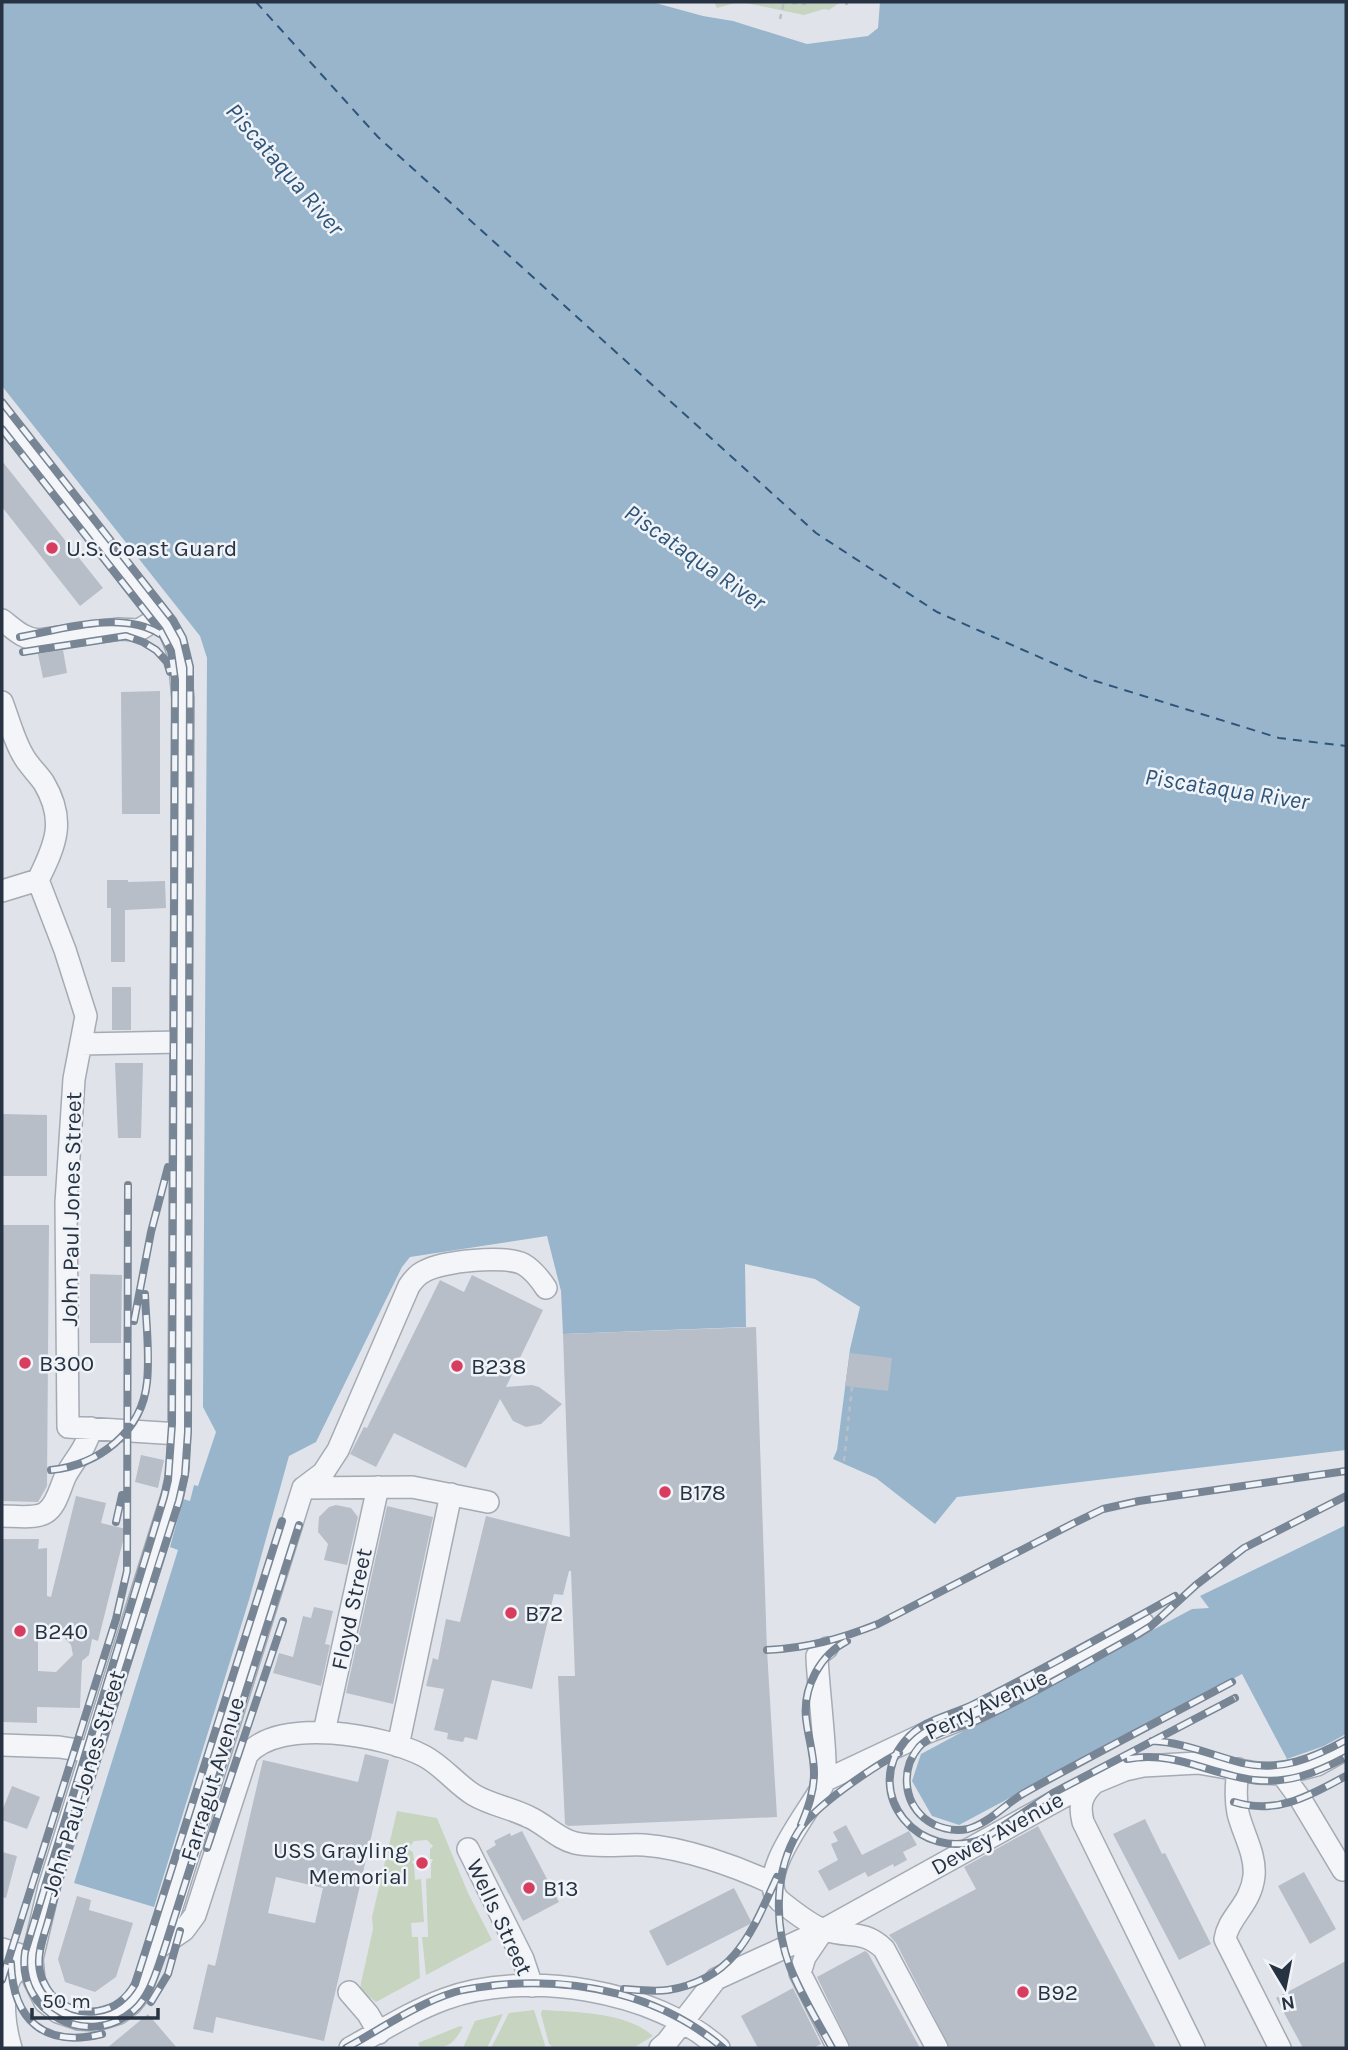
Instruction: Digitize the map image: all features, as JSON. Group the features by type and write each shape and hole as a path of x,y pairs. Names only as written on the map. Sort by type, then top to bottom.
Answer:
{"street":[{"path":"2,416 160,617 179,651 183,698 179,1434"},
{"path":"2,620 19,634 39,640 119,629 139,630 160,617"},
{"path":"2,702 23,756 51,796 57,820 57,835 52,851 38,880 2,891"},
{"name":"John Paul Jones Street","path":"38,880 83,1006 86,1025 71,1108 66,1203 68,1427 179,1434 178,1468 173,1493 49,1887 32,1959 34,1980 42,1998 54,2010 71,2018"},
{"path":"81,1044 181,1042"},
{"path":"303,1488 323,1473 338,1450 409,1286 418,1276 431,1268 445,1265 508,1260 524,1264 546,1288"},
{"path":"2,1516 37,1515 47,1512 86,1444 91,1428"},
{"name":"Floyd Street","path":"324,1732 378,1487"},
{"path":"303,1488 412,1487 488,1502"},
{"name":"Farragut Avenue","path":"71,2018 97,2020 126,2009 139,1993 171,1910 303,1488"},
{"path":"398,1746 451,1494"},
{"name":"Perry Avenue","path":"826,1780 928,1732 975,1714 1143,1623"},
{"path":"827,1648 817,1656 826,1780 785,1846 772,1883 779,1900 823,1930 863,1935 884,1949 937,2048"},
{"path":"156,1949 190,1924 239,1772 247,1755 257,1743 279,1736 324,1732 398,1746 435,1763 475,1795 528,1816 566,1840 672,1849 708,1859 772,1883"},
{"path":"2,1745 59,1747 91,1752"},
{"name":"Dewey Avenue","path":"660,2048 716,1979 823,1930 1072,1793 1125,1770 1160,1764 1198,1763 1265,1774 1282,1774 1317,1765 1346,1749"},
{"path":"1238,1769 1236,1803 1252,1856 1254,1879 1248,1900 1225,1939 1280,2048"},
{"path":"1282,1774 1345,1871"},
{"path":"1093,1784 1086,1791 1081,1804 1083,1822 1194,2048"},
{"name":"Wells Street","path":"468,1849 523,1959 532,1986"},
{"path":"823,1930 805,1957 800,1973 838,2048"},
{"path":"2,1949 32,1959"},
{"path":"11,2048 4,2012 7,1987 11,1977 32,1959"},
{"path":"368,2042 427,2006 458,1995 532,1986 604,1994 636,2002 683,2022 719,2048"},
{"path":"349,1992 368,2014 368,2042"}],"path":[{"path":"780,19 783,2 815,2"},
{"path":"844,1461 852,1387"}],"green space":[{"path":"714,2 841,2 829,10 804,15 746,3 717,8"},
{"path":"397,1811 437,1818 468,1893 492,1940 426,1975 422,1937 428,1937 426,1879 431,1878 433,1859 430,1859 430,1849 433,1846 427,1840 414,1841 408,1849 413,1852 415,1880 421,1879 424,1922 411,1923 412,1937 418,1937 420,1978 376,2002 360,1990 373,1929 372,1917"},
{"path":"534,2010 544,2048 491,2048 509,2013"},
{"path":"542,2010 615,2018 642,2028 653,2036 633,2048 554,2048 549,2044"},
{"path":"503,2014 487,2048 463,2048 475,2021"},
{"path":"463,2027 450,2044 417,2048 420,2047 418,2043"}],"water":[{"name":"Piscataqua River","path":"2,2 652,2 733,21 807,44 868,36 878,28 880,2 1346,2 1346,1450 957,1497 935,1524 876,1478 833,1459 837,1450 850,1349 860,1307 815,1279 745,1264 746,1327 563,1334 561,1291 547,1236 410,1257 402,1267 316,1442 289,1456 249,1600 154,1907 74,1883 178,1550 170,1547 183,1499 190,1501 194,1485 198,1486 216,1432 203,1407 207,658 200,636 2,386"},
{"path":"1346,1525 1346,1734 1324,1746 1287,1759 1242,1674 959,1825 932,1816 912,1781 921,1754 1192,1609 1209,1608 1200,1596"}],"building":[{"name":"U.S. Coast Guard","path":"2,461 103,588 80,606 2,507"},
{"path":"63,650 67,673 43,678 38,654"},
{"path":"160,691 160,814 122,814 121,692"},
{"path":"107,880 165,881 166,908 125,910 125,962 111,962 111,908 107,908"},
{"path":"112,987 131,987 131,1030 112,1030"},
{"path":"115,1063 143,1063 141,1138 118,1138"},
{"path":"2,1114 47,1115 47,1176 2,1176"},
{"name":"B300","path":"2,1225 49,1225 47,1486 38,1502 2,1501"},
{"path":"90,1274 122,1275 121,1343 90,1343"},
{"name":"B238","path":"472,1275 543,1310 506,1387 539,1387 562,1404 541,1424 526,1427 513,1421 500,1399 466,1468 394,1433 376,1467 350,1454 364,1427 367,1428 440,1280 464,1292"},
{"name":"B178","path":"756,1327 767,1650 777,1817 568,1826 565,1824 558,1676 575,1676 571,1571 563,1595 554,1594 532,1689 492,1680 477,1740 465,1737 463,1742 447,1739 448,1733 434,1730 444,1689 426,1686 433,1658 438,1660 446,1619 460,1622 486,1516 570,1537 563,1334"},
{"path":"850,1353 892,1358 888,1391 845,1386"},
{"path":"141,1455 164,1460 158,1488 135,1482"},
{"path":"76,1496 106,1503 101,1523 126,1529 98,1641 92,1639 89,1655 82,1661 80,1708 37,1707 37,1723 2,1722 2,1539 39,1539 38,1549 47,1548 47,1596 51,1597","holes":["38,1626 58,1631 71,1645 73,1655 56,1672 38,1671"]},
{"path":"336,1505 351,1508 358,1517 347,1565 324,1560 328,1544 318,1532 319,1517 329,1507"},
{"path":"387,1506 433,1517 393,1704 346,1693"},
{"path":"314,1607 333,1611 325,1644 330,1645 321,1686 273,1673 279,1653 293,1657 303,1616 311,1618"},
{"path":"365,1754 389,1760 324,2041 216,2017 213,2033 193,2029 208,1964 215,1966 263,1760 358,1782","holes":["276,1877 323,1888 315,1923 268,1913"]},
{"path":"12,1786 40,1797 27,1829 2,1820 2,1811"},
{"path":"1145,1819 1211,1944 1179,1960 1113,1834"},
{"path":"846,1825 862,1855 909,1831 917,1845 903,1852 907,1860 894,1867 893,1864 868,1877 865,1872 829,1891 818,1871 838,1860 831,1844 838,1841 833,1832"},
{"name":"B92","path":"1038,1826 1156,2048 950,2048 896,1943 889,1935 976,1889 964,1867"},
{"name":"B13","path":"522,1831 559,1902 523,1921 486,1851 496,1845 494,1841 510,1833 511,1836"},
{"path":"2,1852 17,1856 6,1898 2,1897"},
{"path":"1304,1872 1336,1929 1310,1944 1278,1886"},
{"path":"734,1888 752,1923 667,1966 649,1931"},
{"path":"77,1896 91,1900 89,1910 133,1923 116,1977 95,1992 65,1982 58,1959"},
{"path":"865,1951 920,2048 851,2048 817,1977"},
{"path":"1346,1961 1346,2048 1303,2048 1276,1998"},
{"path":"793,1988 821,2044 813,2048 758,2048 741,2016"},
{"path":"148,2014 177,2048 107,2048"}],"ferry route":[{"path":"256,2 378,137 816,533 937,612 1089,679 1279,738 1346,746"}],"railway":[{"path":"2,402 173,620 183,638 190,667 188,1432 185,1475 65,1860 41,1947 39,1964 45,1985 58,2001 76,2010 87,2012 109,2008 128,1994 135,1984 282,1521"},
{"path":"2,429 160,630 171,651 175,680 172,1424 168,1480 25,1952 25,1974 32,1992 44,2008 59,2019 77,2025 97,2026 116,2021 134,2010 148,1991 163,1953 299,1525"},
{"path":"20,637 73,626 110,622 145,627 160,634"},
{"path":"23,652 126,636 156,650 167,662 170,672"},
{"path":"134,1321 151,1232 168,1167"},
{"path":"2,1980 116,1619 127,1571 128,1185"},
{"path":"51,1470 69,1467 101,1453 115,1443 137,1416 148,1371 145,1294"},
{"path":"767,1650 824,1642 878,1624 1103,1509 1139,1501 1346,1471"},
{"path":"116,1522 122,1495"},
{"path":"1232,1682 1026,1792 984,1822 968,1829 956,1830 934,1824 917,1811 908,1793 909,1764 925,1742 1037,1691 1135,1636 1151,1626 1196,1585 1244,1548 1346,1496"},
{"path":"1175,1596 1025,1678 920,1728 905,1741 893,1761 890,1782 894,1802 904,1819 919,1833 938,1842 961,1844 985,1838 1053,1793 1235,1698"},
{"path":"207,1848 283,1621"},
{"path":"801,1825 814,1780 806,1718 807,1695 821,1663 847,1641"},
{"path":"1152,1741 1186,1746 1242,1763 1270,1766 1309,1758 1346,1740"},
{"path":"832,2048 799,1988 785,1951 779,1917 784,1864 798,1832 816,1811 899,1753"},
{"path":"1127,1759 1144,1757 1176,1760 1237,1777 1266,1781 1302,1776 1346,1757"},
{"path":"1234,1802 1279,1805 1306,1796 1346,1776"},
{"path":"624,1989 668,1990 691,1984 726,1964 749,1934 777,1877"},
{"path":"151,2002 168,1974 180,1931"},
{"path":"11,1963 18,2001 36,2025 49,2033 64,2037 102,2034"},
{"path":"346,2048 441,1997 471,1989 527,1983 588,1987 646,2003 699,2030 723,2048"}],"place":[{"name":"U.S. Coast Guard","path":"52,548"},
{"name":"B300","path":"25,1363"},
{"name":"B238","path":"457,1366"},
{"name":"B178","path":"665,1492"},
{"name":"B72","path":"511,1613"},
{"name":"B240","path":"20,1631"},
{"name":"USS Grayling Memorial","path":"422,1863"},
{"name":"B13","path":"529,1888"},
{"name":"B92","path":"1023,1992"}]}
